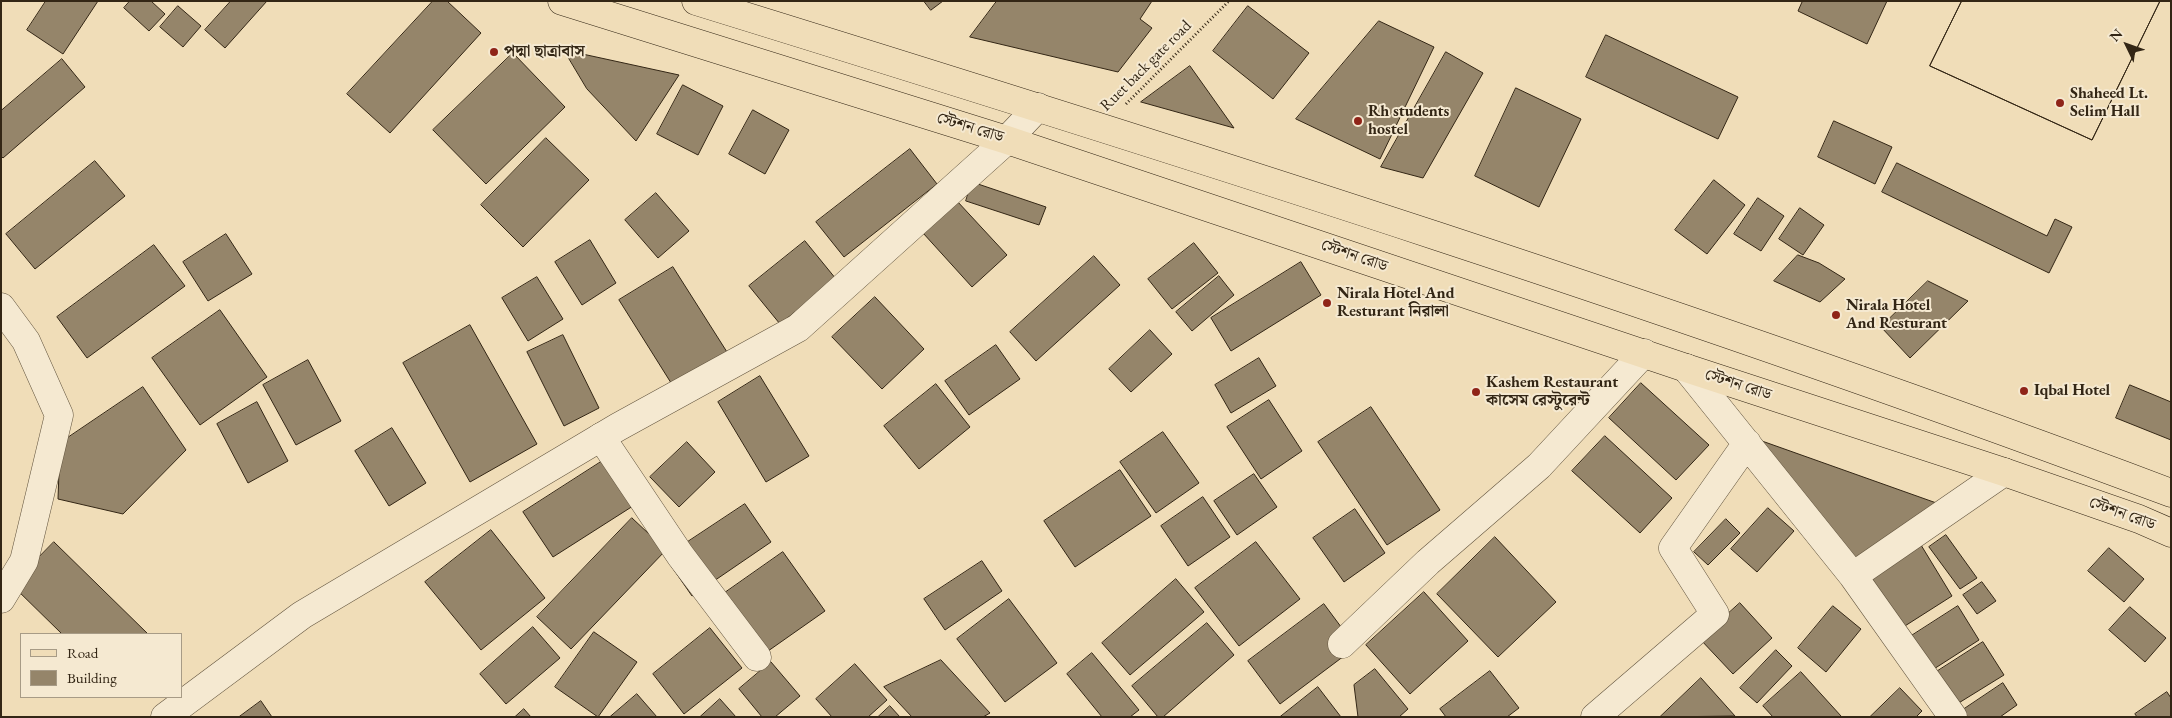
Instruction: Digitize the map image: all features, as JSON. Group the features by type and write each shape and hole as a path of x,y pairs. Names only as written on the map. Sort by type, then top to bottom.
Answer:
{"main road":[{"name":"স্টেশন রোড","path":"562,1 1007,140 1686,368 2004,472 2139,519 2171,533"},
{"path":"696,1 1102,127 1704,326 2041,444 2171,493"}],"street":[{"path":"165,717 302,615 601,437 798,328 1007,140 1038,107"},
{"path":"1,307 26,341 59,415 24,561 1,599"},
{"path":"1342,644 1428,562 1540,466 1644,354"},
{"path":"1686,368 1853,576 1953,717"},
{"path":"601,437 680,555 757,656"},
{"path":"1595,717 1715,614 1673,548 1747,444"},
{"path":"1853,576 2004,472"}],"path":[{"name":"Ruet back gate road","path":"1102,127 1229,1"}],"building":[{"path":"46,1 98,1 63,54 27,30"},
{"path":"130,1 151,1 165,14 149,31 124,8"},
{"path":"231,1 267,1 225,48 205,30"},
{"path":"433,1 447,1 481,33 390,133 347,94"},
{"path":"924,1 943,1 931,10"},
{"path":"997,1 1152,1 1140,19 1152,28 1118,72 970,37"},
{"path":"1799,1 1887,1 1867,44 1798,11 1802,2"},
{"name":"Shaheed Lt. Selim Hall","path":"1962,1 2160,1 2092,140 1930,66"},
{"name":"Shaheed Lt. Selim Hall","path":"1962,1 2160,1 2092,140 1930,66"},
{"path":"178,6 201,26 183,47 160,27"},
{"path":"1248,6 1309,53 1273,99 1213,51"},
{"path":"1379,21 1434,47 1380,159 1296,119"},
{"path":"1606,35 1738,97 1718,139 1586,77"},
{"path":"564,50 679,75 636,141 587,89"},
{"path":"1446,52 1483,73 1423,178 1381,167"},
{"path":"513,53 565,107 486,184 433,130"},
{"path":"62,59 85,87 3,158 1,156 1,111"},
{"path":"1190,66 1234,128 1141,102"},
{"path":"683,85 723,106 698,155 657,134"},
{"path":"1516,88 1581,119 1539,207 1475,176"},
{"path":"753,110 789,130 765,174 729,154"},
{"path":"1834,121 1892,147 1875,184 1818,157"},
{"path":"546,138 589,180 523,247 481,205"},
{"path":"910,149 937,184 844,257 816,222"},
{"path":"95,161 125,196 35,269 6,234"},
{"path":"1897,163 2047,236 2055,219 2072,227 2049,273 1882,192"},
{"path":"1714,180 1745,205 1707,254 1675,230"},
{"path":"972,182 1046,207 1039,225 966,201"},
{"path":"656,193 689,231 658,258 625,220"},
{"path":"1758,198 1784,216 1761,251 1734,234"},
{"path":"957,201 1007,255 972,287 923,233"},
{"path":"1800,208 1824,225 1803,255 1779,239"},
{"path":"226,234 252,274 208,301 183,262"},
{"path":"590,240 616,283 582,305 555,262"},
{"path":"805,241 836,279 780,324 749,286"},
{"path":"1194,243 1218,273 1172,309 1148,279"},
{"path":"154,245 185,286 87,358 57,317"},
{"path":"1798,255 1819,263 1845,279 1820,302 1774,281"},
{"path":"1094,256 1120,285 1036,361 1010,332"},
{"path":"1301,262 1321,295 1231,351 1211,318"},
{"path":"673,267 727,352 673,386 619,300"},
{"path":"1219,276 1234,295 1192,331 1176,312"},
{"path":"537,277 563,319 528,341 502,298"},
{"path":"1928,281 1968,301 1910,358 1881,327"},
{"path":"875,297 924,349 882,389 832,337"},
{"path":"220,310 267,377 200,425 152,358"},
{"path":"470,325 537,444 470,482 403,363"},
{"path":"1150,330 1172,354 1131,392 1109,369"},
{"path":"563,335 599,408 564,426 527,352"},
{"path":"996,345 1020,379 969,415 945,381"},
{"path":"1259,358 1276,386 1231,413 1215,385"},
{"path":"308,360 341,421 296,445 263,385"},
{"path":"760,376 809,456 766,482 718,402"},
{"path":"1641,383 1709,445 1676,480 1609,418"},
{"path":"936,384 970,427 919,469 884,426"},
{"path":"2130,385 2171,402 2171,440 2116,418"},
{"path":"143,387 186,450 123,514 58,499 60,443"},
{"path":"1269,400 1302,451 1261,479 1227,427"},
{"path":"257,402 288,461 248,483 217,424"},
{"path":"1371,407 1440,510 1387,545 1318,442"},
{"path":"392,428 426,483 389,506 355,451"},
{"path":"1163,432 1199,483 1156,513 1120,462"},
{"path":"1745,435 1942,505 1852,562"},
{"path":"1605,436 1672,498 1640,533 1572,471"},
{"path":"687,442 715,472 679,507 650,477"},
{"path":"604,460 633,506 553,557 523,512"},
{"path":"1120,470 1151,516 1075,567 1044,521"},
{"path":"1254,474 1277,507 1237,535 1214,501"},
{"path":"1203,497 1230,537 1188,566 1161,526"},
{"path":"745,504 771,542 692,596 665,557"},
{"path":"1768,508 1794,531 1757,572 1731,549"},
{"path":"1355,509 1385,553 1344,582 1313,538"},
{"path":"632,518 666,550 571,649 537,617"},
{"path":"1726,519 1740,533 1708,565 1694,552"},
{"path":"491,530 545,598 481,650 425,582"},
{"path":"1946,535 1977,578 1960,589 1929,547"},
{"path":"1495,537 1556,602 1498,657 1437,594"},
{"path":"54,542 147,633 61,633 12,585"},
{"path":"1256,542 1300,599 1239,646 1195,588"},
{"path":"1921,545 1952,596 1886,638 1855,587"},
{"path":"2109,548 2144,579 2124,602 2088,571"},
{"path":"783,552 825,611 751,663 709,604"},
{"path":"982,561 1002,591 945,630 924,599"},
{"path":"1176,579 1204,612 1130,675 1102,643"},
{"path":"1982,582 1996,601 1977,614 1963,595"},
{"path":"1424,592 1468,641 1410,694 1366,645"},
{"path":"1009,599 1057,663 1005,702 957,639"},
{"path":"1740,603 1772,638 1733,674 1700,639"},
{"path":"1324,604 1356,647 1280,704 1248,661"},
{"path":"1833,606 1861,629 1826,672 1798,648"},
{"path":"1958,606 1979,640 1912,683 1891,649"},
{"path":"2130,607 2166,638 2145,662 2109,630"},
{"path":"1207,623 1234,655 1163,717 1158,717 1132,686"},
{"path":"533,627 560,658 506,704 480,674"},
{"path":"710,628 742,668 684,714 653,674"},
{"path":"594,632 637,662 598,717 555,687"},
{"path":"1983,642 2004,675 1936,717 1916,685"},
{"path":"1776,650 1792,666 1757,703 1740,688"},
{"path":"1092,653 1139,710 1130,717 1102,717 1067,674"},
{"path":"941,660 990,713 983,717 912,717 884,687"},
{"path":"771,662 800,696 775,717 762,717 739,689"},
{"path":"855,664 887,700 868,717 832,717 816,699"},
{"path":"1375,669 1408,709 1399,717 1358,717 1354,685"},
{"path":"1490,671 1519,708 1507,717 1446,717 1440,709"},
{"path":"1801,672 1840,717 1773,717 1763,706"},
{"path":"1701,678 1735,716 1660,717"},
{"path":"2003,683 2017,705 2000,717 1952,717"},
{"path":"1318,687 1341,717 1280,717"},
{"path":"1900,688 1922,711 1916,717 1870,717"},
{"path":"2167,692 2171,698 2171,717 2137,717 2135,714"},
{"path":"637,694 657,717 610,717"},
{"path":"720,699 736,717 700,717"},
{"path":"261,701 272,717 239,717"},
{"path":"890,706 900,717 878,717"},
{"path":"524,709 531,717 515,717"}],"place":[{"name":"পদ্মা ছাত্রাবাস","path":"494,52"},
{"name":"Shaheed Lt. Selim Hall","path":"2060,103"},
{"name":"Rh students hostel","path":"1358,121"},
{"name":"Nirala Hotel And Resturant নিরালা","path":"1327,303"},
{"name":"Nirala Hotel And Resturant","path":"1836,315"},
{"name":"Iqbal Hotel","path":"2024,391"},
{"name":"Kashem Restaurant কাসেম রেস্টুরেন্ট","path":"1476,392"}]}
